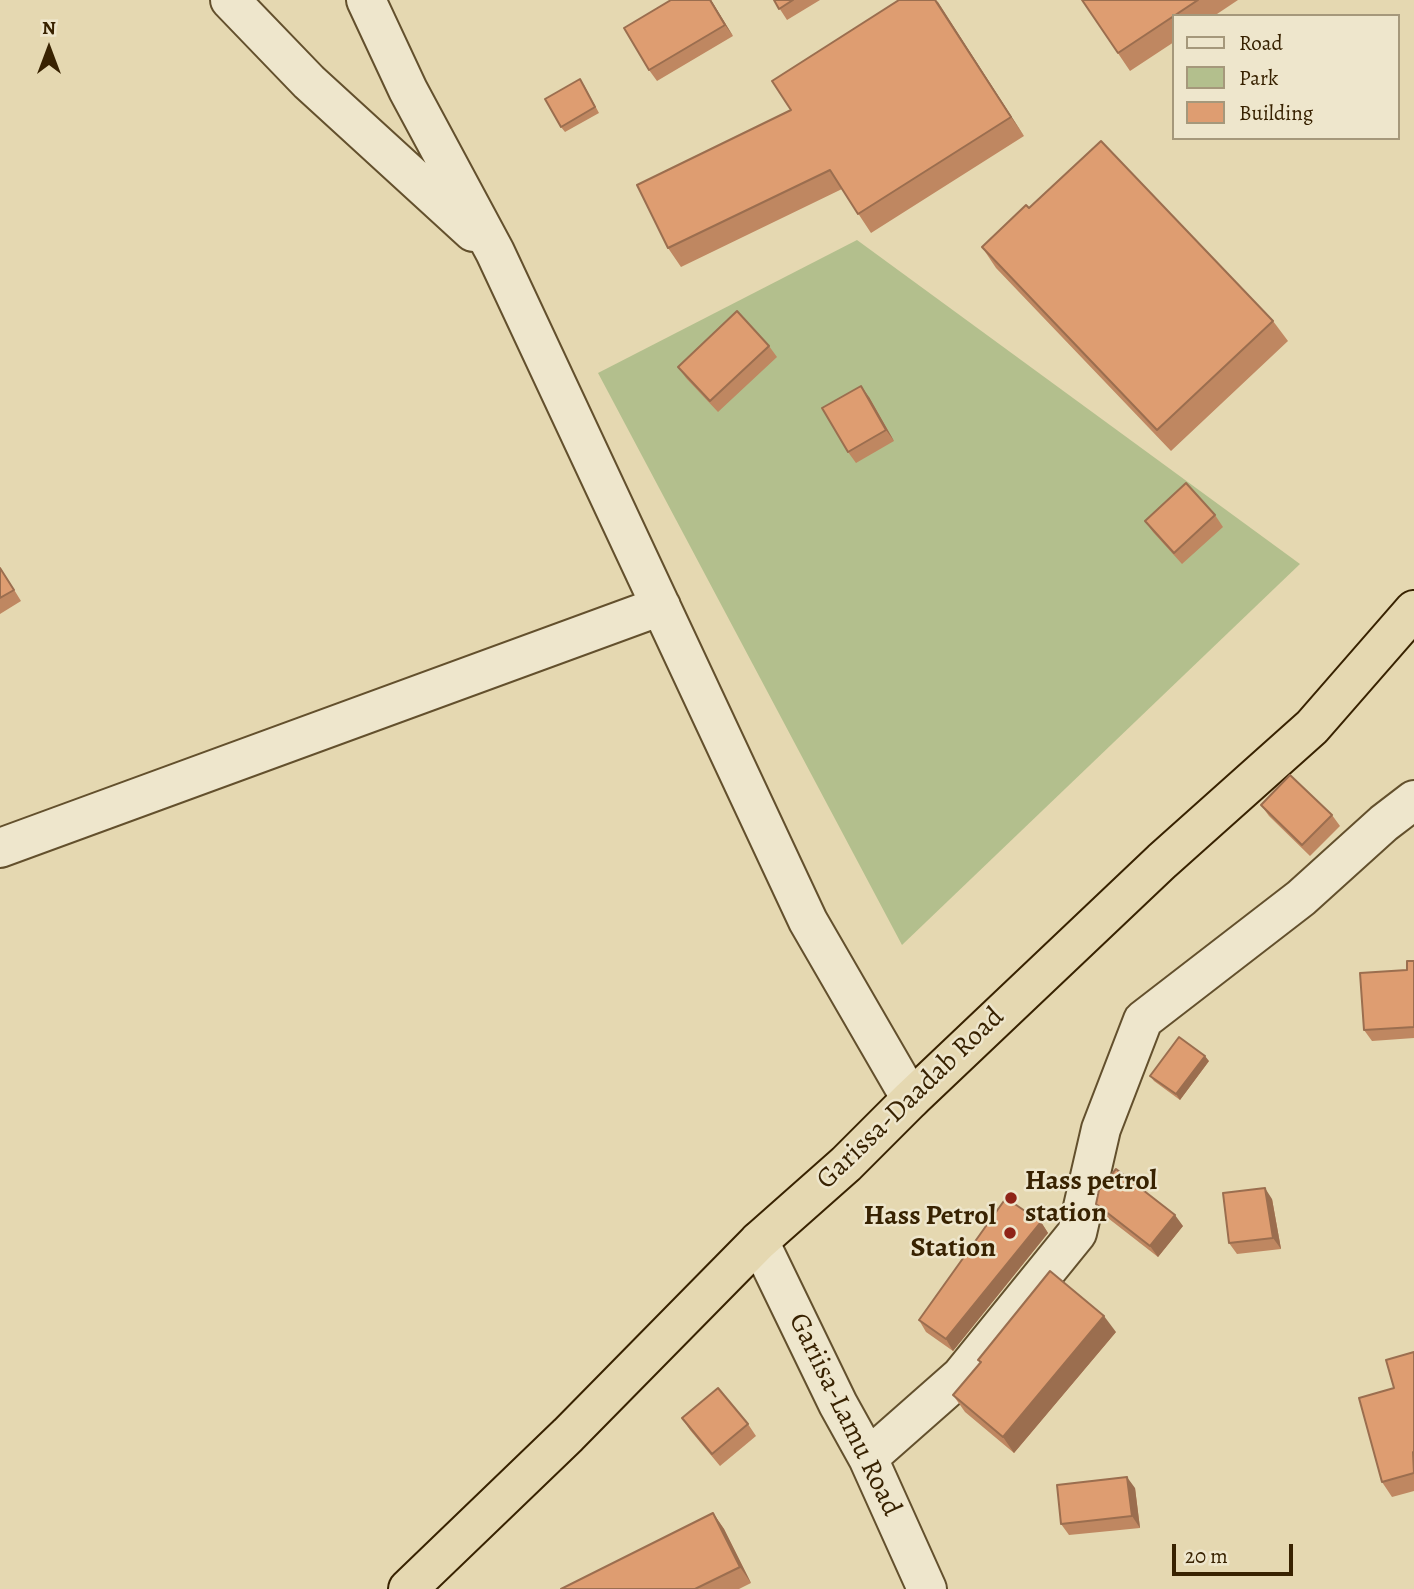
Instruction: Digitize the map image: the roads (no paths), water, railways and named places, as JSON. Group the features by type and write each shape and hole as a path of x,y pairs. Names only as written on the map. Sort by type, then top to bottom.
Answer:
{"highway":[{"name":"Garissa-Daadab Road","path":"408,1589 568,1435 758,1241 846,1164 1162,861 1312,727 1414,610"}],"street":[{"path":"230,0 309,82 495,252"},
{"path":"366,0 414,102 495,252 808,921 911,1099"},
{"path":"0,848 660,606"},
{"path":"868,1458 961,1376 1077,1233 1101,1129 1143,1020 1301,898 1384,823 1414,800"},
{"name":"Gariisa-Lamu Road","path":"758,1241 838,1404 868,1458 927,1589"}],"place":[{"name":"Hass petrol station","path":"1011,1198"},
{"name":"Hass Petrol Station","path":"1010,1233"}]}
